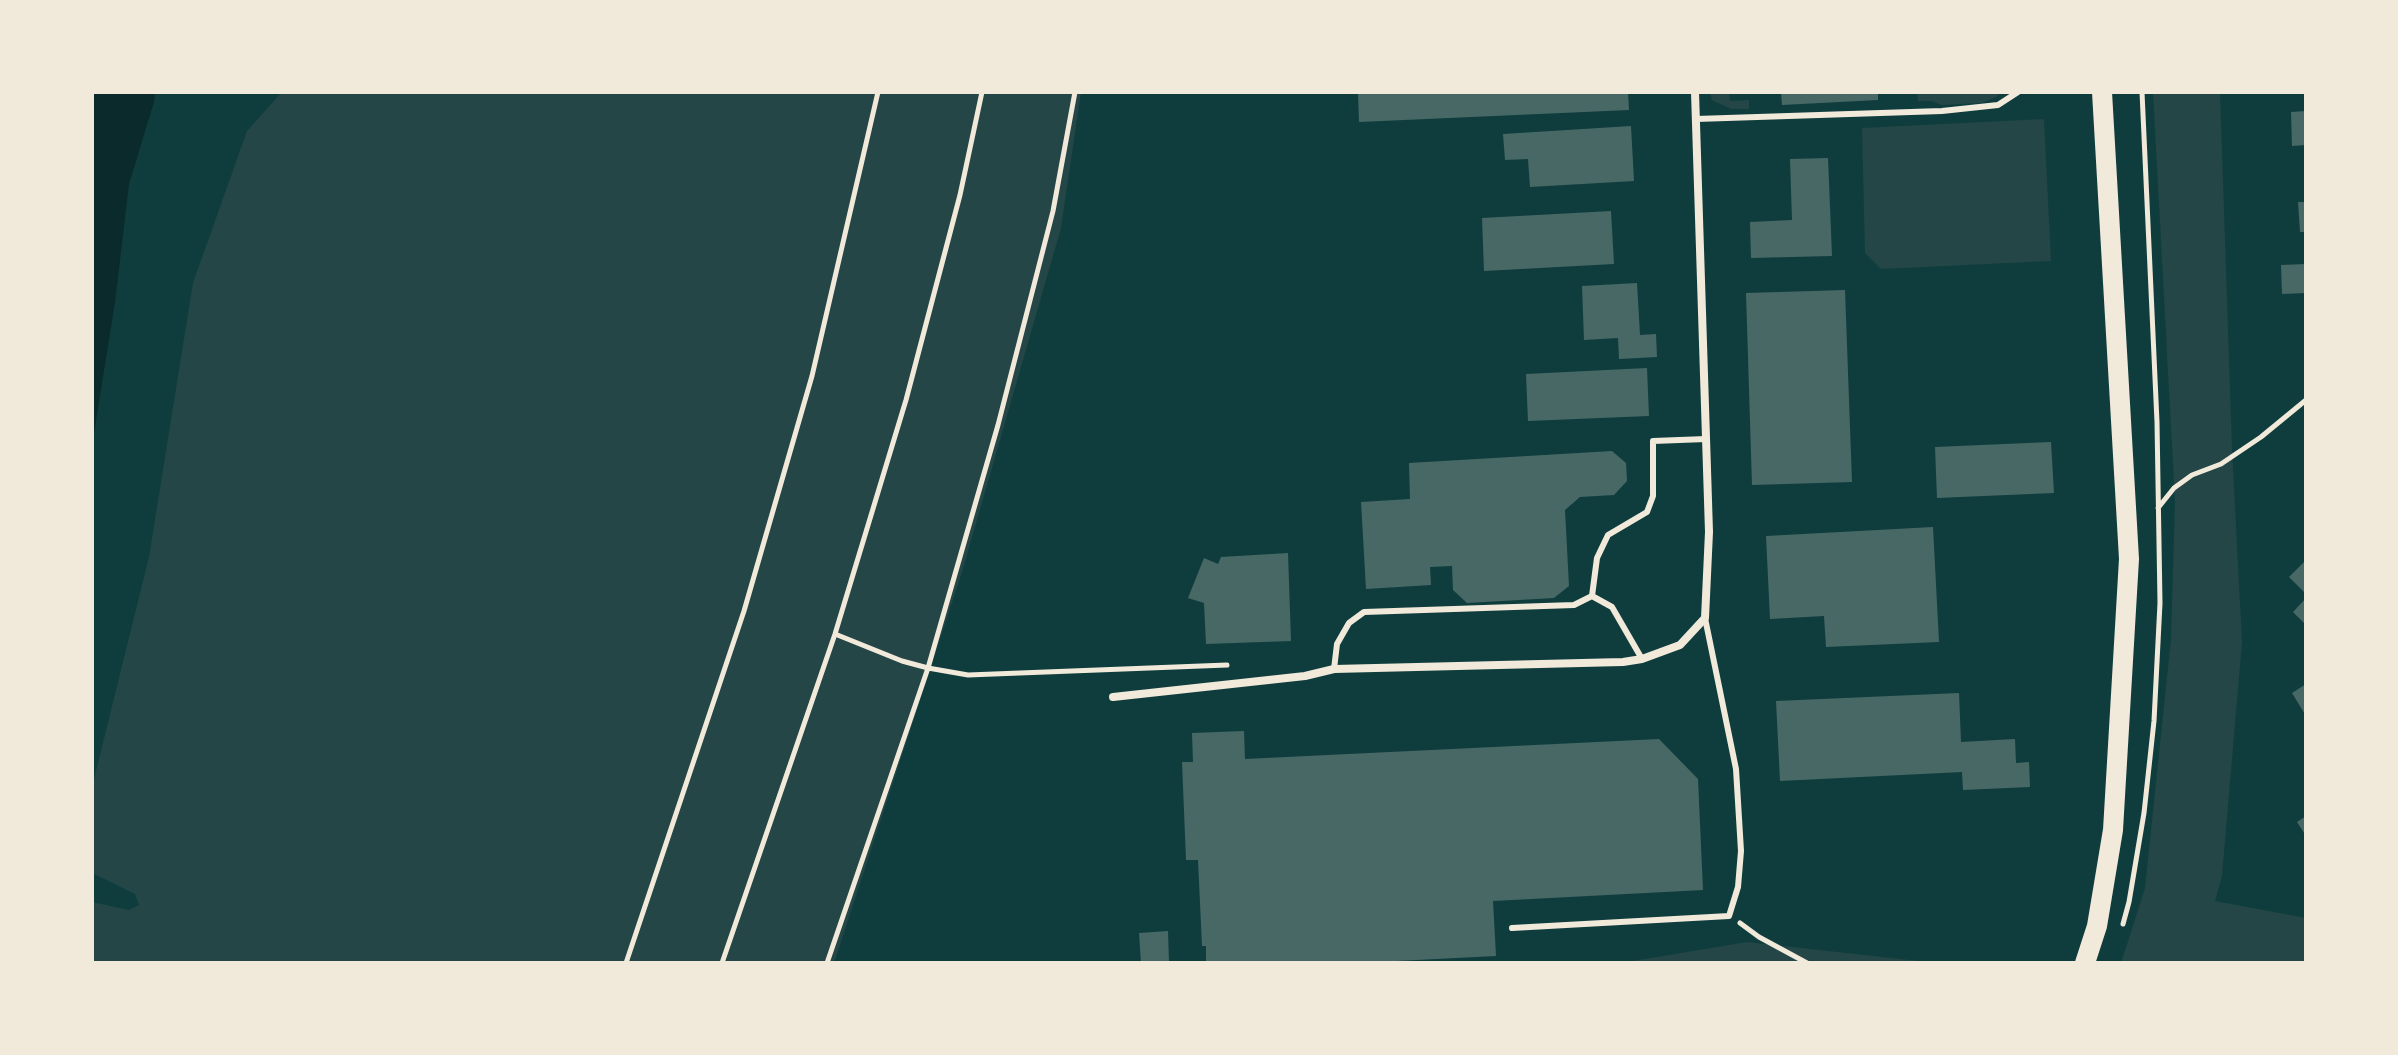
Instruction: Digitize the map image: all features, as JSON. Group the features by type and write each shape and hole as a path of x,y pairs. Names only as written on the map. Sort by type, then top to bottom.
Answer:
{"main road":[{"path":"2085,963 2097,926 2113,830 2129,559 2102,92"}],"street":[{"path":"1113,697 1305,676 1334,669 1623,662 1642,659 1680,645 1705,618 1709,532 1695,92"}],"lane":[{"path":"1696,119 1942,111 1998,105 2018,92"},
{"path":"1592,596 1597,558 1608,535 1647,512 1653,496 1653,441 1706,439"},
{"path":"1592,596 1612,607 1642,659"},
{"path":"1334,669 1337,644 1349,623 1364,612 1574,605 1592,596"},
{"path":"1512,928 1729,916 1738,887 1741,851 1736,769 1705,618"}],"path":[{"path":"626,963 744,611 812,376 878,92"},
{"path":"722,963 835,634 906,400 960,195 982,92"},
{"path":"827,963 928,668 998,425 1053,211 1075,92"},
{"path":"2121,932 2144,813 2154,721 2160,603 2157,422 2142,92"},
{"path":"2158,508 2174,488 2192,475 2221,464 2261,437 2306,400"},
{"path":"835,634 902,661 968,675 1235,665"},
{"path":"1729,916 1759,937 1807,963"}],"shaded area":[{"path":"92,92 155,92 129,184 115,302 92,446"},
{"path":"282,92 1081,92 1061,228 962,572 834,963 92,963 92,902 129,910 139,905 135,894 92,873 92,787 149,557 193,283 247,131"},
{"path":"1710,92 1729,92 1730,101 1749,100 1749,109 1731,109 1712,100"},
{"path":"1917,92 2002,92 1982,103 1942,105 1918,101"},
{"path":"2153,92 2220,92 2242,642 2222,876 2215,901 2306,918 2306,963 2121,963 2145,888 2171,639 2175,502"},
{"path":"2044,119 2051,261 1881,269 1865,253 1862,128"},
{"path":"1747,942 1936,963 1621,963"}],"building":[{"path":"1358,92 1628,92 1629,110 1359,122"},
{"path":"1781,92 1878,92 1878,100 1782,105"},
{"path":"2306,111 2306,145 2292,146 2291,112"},
{"path":"1631,126 1634,181 1530,187 1528,159 1505,160 1503,134"},
{"path":"1828,158 1832,256 1751,258 1750,222 1792,220 1790,159"},
{"path":"2298,202 2306,202 2306,232 2300,232"},
{"path":"1611,211 1614,264 1484,271 1482,218"},
{"path":"2306,264 2306,293 2282,294 2281,265"},
{"path":"1637,283 1640,335 1656,334 1657,357 1619,359 1618,338 1584,340 1582,286"},
{"path":"1845,290 1852,482 1752,485 1746,293"},
{"path":"1647,368 1649,416 1528,421 1526,374"},
{"path":"2051,442 2054,493 1937,498 1935,447"},
{"path":"1612,451 1626,463 1627,481 1614,495 1580,497 1565,510 1569,586 1554,598 1467,603 1453,590 1452,566 1430,567 1431,585 1366,589 1361,502 1410,499 1409,463"},
{"path":"1933,527 1939,642 1826,647 1824,616 1770,619 1766,536"},
{"path":"1288,553 1291,641 1206,644 1204,603 1188,598 1204,558 1218,564 1221,557"},
{"path":"2306,560 2306,594 2289,577"},
{"path":"2306,598 2306,625 2293,612"},
{"path":"2306,684 2306,716 2292,693"},
{"path":"1959,693 1961,742 2015,739 2016,763 2029,762 2030,787 1963,790 1962,772 1780,781 1776,701"},
{"path":"1244,731 1245,759 1659,739 1698,779 1703,890 1493,901 1496,956 1357,963 1206,963 1206,946 1202,946 1198,860 1186,860 1182,762 1193,762 1192,733"},
{"path":"2306,816 2306,836 2297,822"},
{"path":"1168,931 1169,963 1141,963 1139,933"}]}
